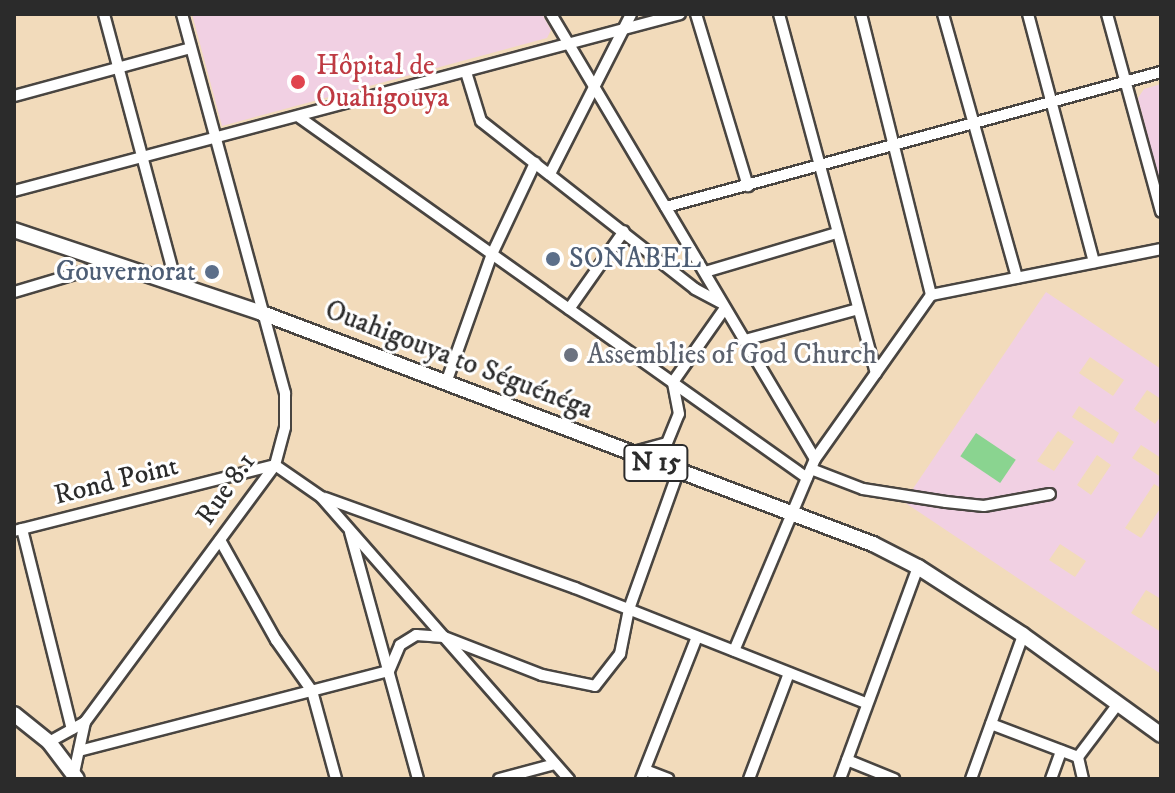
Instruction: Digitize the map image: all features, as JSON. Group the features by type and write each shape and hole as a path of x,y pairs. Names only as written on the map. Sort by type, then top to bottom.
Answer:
{"main road":[{"name":"Ouahigouya to Séguénéga","path":"14,230 116,261 262,313 873,544 918,567 1023,635 1161,735"},
{"path":"14,714 49,742 76,776"}],"street":[{"path":"104,14 176,282"},
{"name":"Rue 8.1","path":"76,776 85,722 275,465 285,427 285,393 182,14"},
{"path":"551,14 745,340 811,468"},
{"path":"550,174 631,14"},
{"path":"14,191 680,14"},
{"path":"696,14 748,186"},
{"path":"779,14 876,373"},
{"path":"861,14 931,295"},
{"path":"943,14 1017,278"},
{"path":"1028,14 1094,262"},
{"path":"1107,14 1161,212"},
{"path":"14,96 191,48"},
{"path":"466,72 481,121 695,289 723,305"},
{"path":"666,207 1161,72"},
{"path":"299,117 673,382 811,468 863,489 959,504 984,506 1050,494"},
{"path":"446,383 492,254 535,163"},
{"path":"569,309 624,231"},
{"path":"705,272 837,233"},
{"path":"734,651 811,468 931,295 1161,249"},
{"path":"14,292 116,261"},
{"path":"629,453 667,443 679,414 673,382 723,305"},
{"path":"745,340 858,309"},
{"path":"275,465 321,497 569,779"},
{"name":"Rond Point","path":"18,530 275,465"},
{"path":"389,671 400,645 416,635 444,637 542,675 595,686 620,654 629,609 678,472"},
{"path":"321,497 629,609 865,703"},
{"path":"18,530 72,729"},
{"path":"350,530 418,779"},
{"path":"220,540 276,640 312,691 336,779"},
{"path":"840,779 865,703 918,567"},
{"path":"971,779 1023,635"},
{"path":"668,779 643,774 697,637"},
{"path":"79,751 389,671"},
{"path":"749,779 789,673"},
{"path":"1083,779 1078,757 1118,704"},
{"name":"Rue 8.1","path":"49,742 85,722"},
{"path":"991,724 1078,757"},
{"path":"1051,779 1061,751"},
{"path":"847,760 894,779"},
{"path":"499,779 555,764"}],"shaded area":[{"name":"Hôpital de Ouahigouya","path":"192,14 542,14 551,30 547,38 222,126"},
{"path":"1161,84 1161,188 1138,98 1144,89"},
{"path":"1046,292 1161,369 1161,399 1147,390 1134,409 1155,424 1161,416 1161,458 1141,445 1132,458 1161,477 1161,488 1154,484 1125,528 1141,538 1161,507 1161,599 1146,590 1131,613 1161,632 1161,674 904,502","holes":["1090,357 1124,380 1113,396 1079,373","1079,406 1119,433 1113,444 1072,417","1058,431 1074,442 1054,471 1037,461","1097,455 1111,465 1091,495 1077,485","1060,544 1086,561 1075,577 1049,560"]}],"green space":[{"path":"976,433 1016,460 1000,483 960,456"}],"place":[{"name":"Hôpital de Ouahigouya","path":"298,82"},
{"name":"SONABEL","path":"553,259"},
{"name":"Gouvernorat","path":"212,272"},
{"name":"Assemblies of God Church","path":"571,355"}]}
